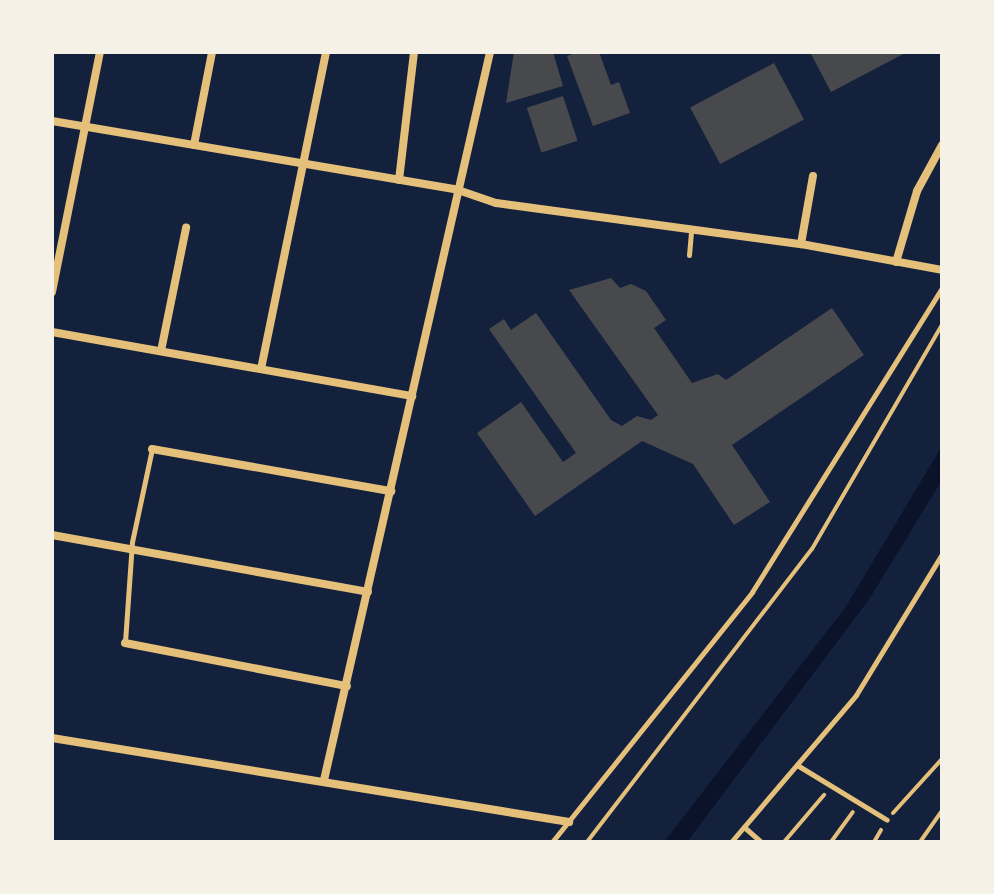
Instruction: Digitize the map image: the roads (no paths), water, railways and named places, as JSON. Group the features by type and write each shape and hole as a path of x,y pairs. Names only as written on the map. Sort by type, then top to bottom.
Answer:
{"street":[{"path":"52,292 100,52"},
{"path":"194,145 212,52"},
{"path":"261,369 326,52"},
{"path":"399,180 414,52"},
{"path":"324,780 490,52"},
{"path":"52,121 458,190 496,203 801,244 942,270"},
{"path":"896,262 917,191 942,145"},
{"path":"801,244 813,176"},
{"path":"161,351 186,228"},
{"path":"52,332 412,396"},
{"path":"152,449 391,491"},
{"path":"52,535 368,592"},
{"path":"125,643 347,686"},
{"path":"52,738 569,822"}],"lane":[{"path":"689,255 691,229"},
{"path":"552,842 752,592 942,288"},
{"path":"125,643 132,549 152,449"},
{"path":"731,842 856,695 942,554"},
{"path":"797,765 887,820"},
{"path":"744,827 761,842"}],"water":[{"path":"942,446 942,480 870,598 687,842 664,842 845,608"}]}
